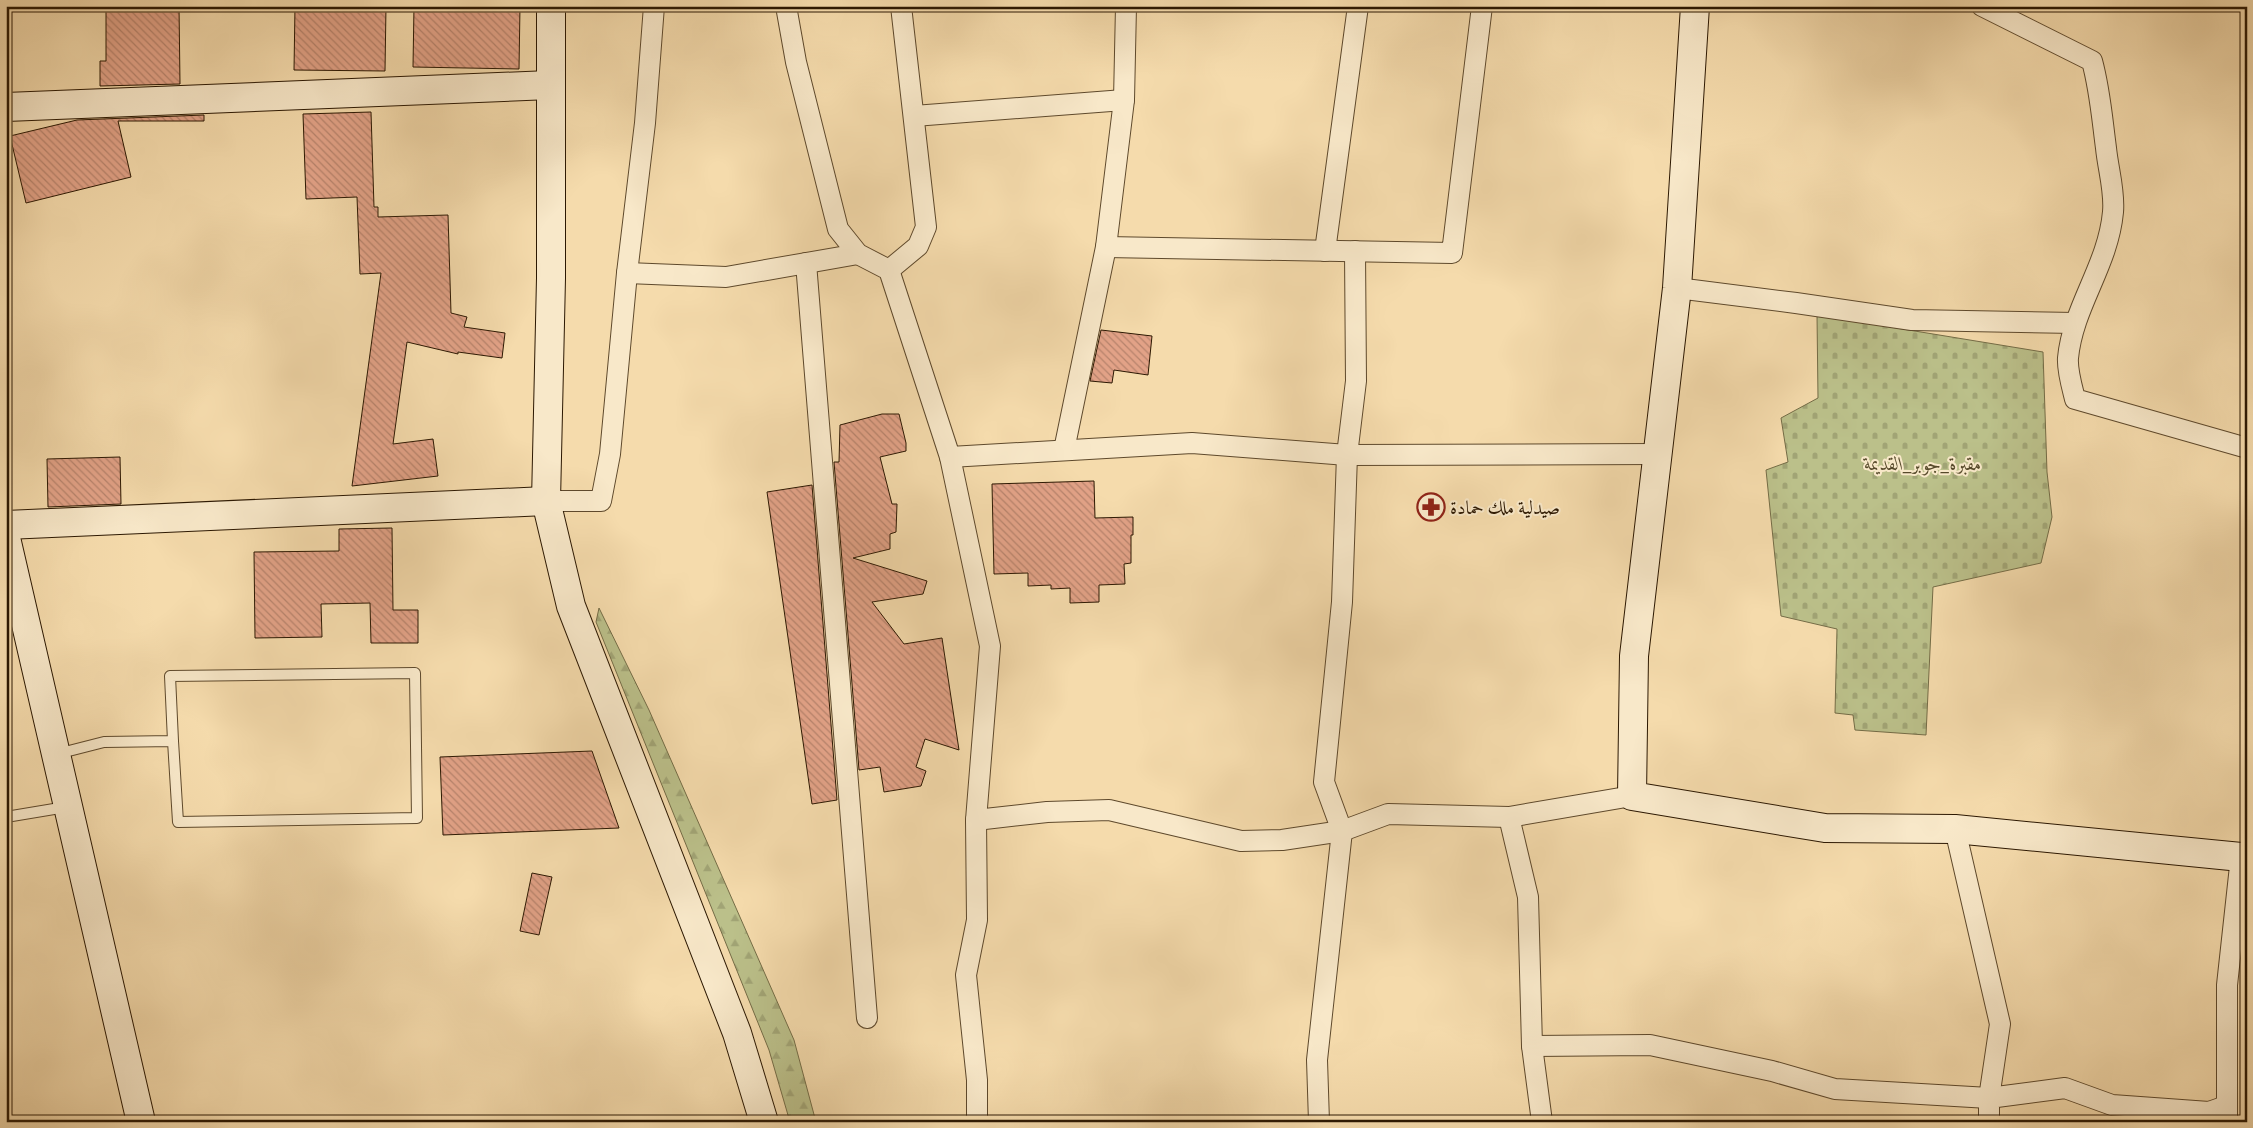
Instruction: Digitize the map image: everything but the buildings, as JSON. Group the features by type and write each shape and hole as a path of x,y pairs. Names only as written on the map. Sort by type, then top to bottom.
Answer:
{"street":[{"path":"550,6 551,278 546,501 571,606 737,1033 764,1122"},
{"path":"6,525 546,501 601,501 610,454 627,273 645,123 654,6"},
{"path":"786,6 796,62 838,229 858,254 889,270 950,457 990,646 976,820 977,920 966,975 977,1080 978,1122"},
{"path":"889,270 918,246 926,227 901,6"},
{"path":"1064,450 1106,247 1124,100 1126,6"},
{"path":"1325,251 1358,6"},
{"path":"1106,247 1452,253 1482,6"},
{"path":"1632,796 1634,656 1677,288 1695,6"},
{"path":"1982,6 2092,61 2099,88 2111,177 2113,212 2103,260 2075,323 2068,360 2075,399 2247,448"},
{"path":"6,107 550,84"},
{"path":"914,116 1124,100"},
{"path":"1319,1122 1318,1060 1342,831 1324,782 1342,602 1347,455 1356,381 1355,251"},
{"path":"627,273 726,277 858,254"},
{"path":"806,263 867,1018"},
{"path":"1677,288 1912,320 2075,323"},
{"path":"950,457 1192,443 1347,455 1658,454"},
{"path":"6,538 70,806 141,1122"},
{"path":"976,820 1048,812 1110,810 1241,841 1282,840 1342,831 1388,814 1509,817 1632,796 1825,828 1954,829 2244,857 2228,985 2227,1114 2112,1105 2065,1088 1989,1098 1834,1089 1772,1071 1650,1045 1532,1046"},
{"path":"1509,817 1528,897 1532,1046 1542,1122"},
{"path":"1954,829 2000,1024 1989,1098 1989,1122"}],"lane":[{"path":"414,673 417,818 178,822 173,741 170,676 414,673"},
{"path":"57,754 104,742 173,741"},
{"path":"6,817 70,806"}],"green space":[{"name":"مقبرة_جوبر_القديمة","path":"1817,315 2043,352 2047,472 2052,517 2041,563 1933,587 1926,735 1855,730 1853,715 1835,713 1837,629 1781,616 1766,470 1788,462 1781,418 1818,398"},
{"path":"599,608 649,710 794,1040 816,1122 790,1122 769,1050 596,622"}],"place":[{"name":"صيدلية ملك حمادة","path":"1431,507"}]}
